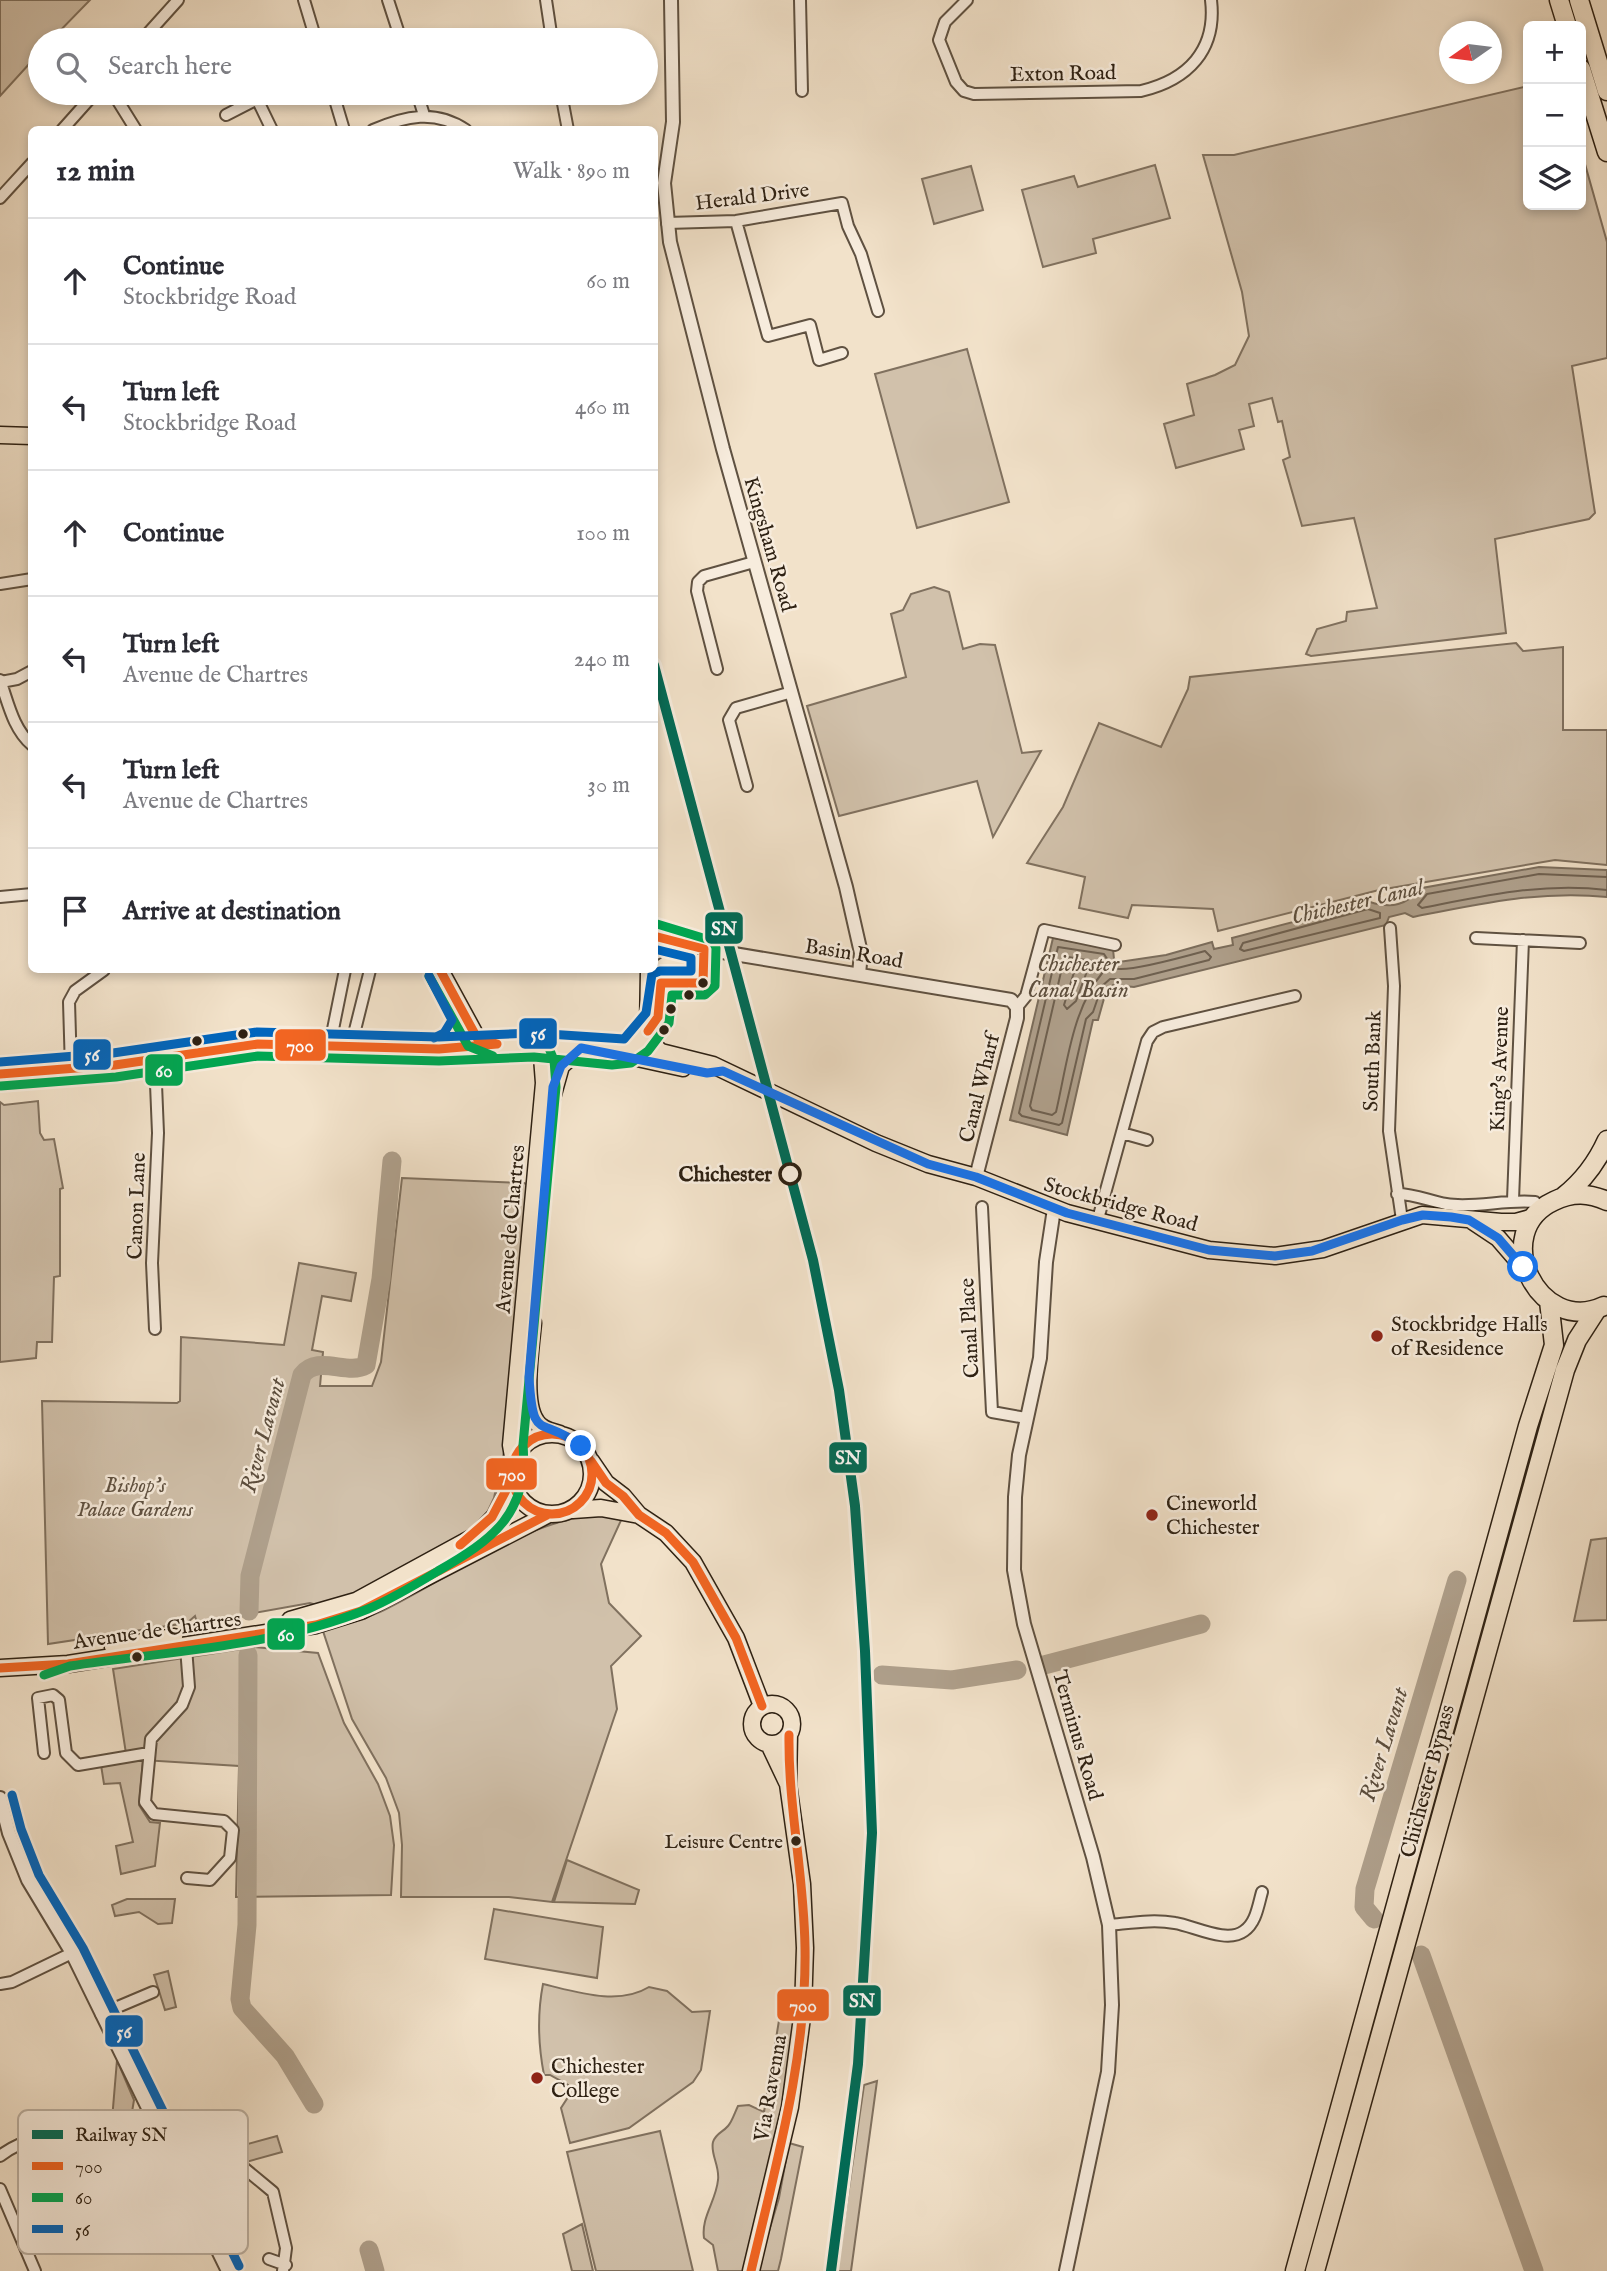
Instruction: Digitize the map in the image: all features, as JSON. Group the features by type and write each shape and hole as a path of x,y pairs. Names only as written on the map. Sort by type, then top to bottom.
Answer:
{"highway":[{"path":"1559,0 1565,21"},
{"path":"1578,0 1607,91"},
{"path":"1586,84 1607,152"},
{"path":"1564,1196 1594,1164 1607,1140"},
{"path":"1602,1307 1561,1310 1538,1292 1518,1261 1534,1209 1564,1196 1580,1194 1607,1201"},
{"name":"Chichester Bypass","path":"1518,1261 1543,1314 1546,1336 1528,1426"},
{"name":"Chichester Bypass","path":"1295,2271 1528,1426 1554,1345 1549,1301"},
{"name":"Chichester Bypass","path":"1315,2271 1565,1370 1577,1340 1602,1307"}],"main road":[{"path":"0,436 28,436"},
{"path":"442,973 477,1038 497,1044 613,1052 707,1073 731,1074"},
{"path":"613,1052 634,1048 648,1031 650,973"},
{"name":"Stockbridge Road","path":"648,1031 654,1046 661,1052 713,1065 876,1143 928,1164 976,1177 1054,1209 1209,1250 1275,1256 1324,1249 1423,1215 1516,1222 1534,1209"},
{"name":"Avenue de Chartres","path":"514,1462 511,1445 544,1083 541,1057 534,1045"},
{"name":"Avenue de Chartres","path":"560,1434 542,1429 535,1420 529,1377 553,1087 561,1066 581,1048"},
{"name":"Stockbridge Road","path":"1469,1220 1498,1238 1518,1261"},
{"path":"639,1515 617,1509 573,1510 547,1515 527,1507 515,1490 512,1479 514,1462 519,1451 537,1437 560,1434 581,1446 606,1483 624,1496 639,1515 666,1533 693,1562 736,1638 762,1706"},
{"path":"573,1510 591,1489 591,1461"},
{"name":"Avenue de Chartres","path":"40,1664 66,1654 294,1619 356,1601 477,1535 499,1513 512,1479"},
{"name":"Avenue de Chartres","path":"3,1670 40,1664 68,1664 296,1629 361,1611 547,1515"},
{"path":"774,1703 789,1712 792,1723 789,1735 780,1742 769,1744 757,1738 752,1727 754,1715 762,1706 774,1703"},
{"name":"Via Ravenna","path":"751,2271 785,2133 801,2033 805,1948 802,1884 788,1784 789,1735"},
{"name":"Via Ravenna","path":"769,1744 788,1784"}],"street":[{"path":"153,28 178,0"},
{"path":"304,0 312,28"},
{"path":"388,0 397,28"},
{"path":"546,0 550,28"},
{"name":"Kingsham Road","path":"671,0 673,122 661,160 667,223 754,562 846,887 861,953 859,974"},
{"path":"800,0 802,91"},
{"name":"Exton Road","path":"967,0 945,22 939,40 956,82 964,91 974,94 1142,91 1160,87 1194,65 1208,43 1213,17 1211,0"},
{"path":"66,126 84,105"},
{"path":"120,105 134,126"},
{"path":"226,115 245,105"},
{"path":"260,105 270,126"},
{"path":"336,105 343,126"},
{"path":"421,105 424,115"},
{"path":"563,105 567,126"},
{"path":"382,126 424,115 442,118 458,126"},
{"path":"0,198 28,167"},
{"name":"Herald Drive","path":"667,223 736,221 842,203 848,226 862,254 878,311"},
{"path":"736,221 768,336 810,325 820,360 842,353"},
{"path":"717,669 697,591 698,582 704,576 754,562"},
{"path":"0,584 28,580"},
{"path":"28,673 17,679 0,681 28,741"},
{"path":"747,786 729,720 736,708 792,692"},
{"path":"0,897 28,894"},
{"name":"South Bank","path":"1390,928 1394,986 1390,1131 1402,1220"},
{"path":"1017,1007 1026,996 1044,930 1115,946"},
{"name":"Basin Road","path":"658,937 681,944 1000,997 1011,1000 1017,1007"},
{"path":"1476,938 1580,943"},
{"name":"King's Avenue","path":"1513,1200 1523,940"},
{"path":"658,951 681,944"},
{"path":"71,1069 68,1002 75,991 100,973"},
{"path":"330,1044 344,973"},
{"path":"355,1046 369,973"},
{"path":"1098,1219 1147,1041 1157,1029 1295,996"},
{"name":"Canal Wharf","path":"976,1177 1017,1018 1017,1007"},
{"path":"439,1049 453,1043 466,1020"},
{"path":"0,1074 71,1069 258,1044 439,1049 497,1044"},
{"name":"Canon Lane","path":"155,1059 158,1133 152,1263 155,1329"},
{"path":"1122,1133 1147,1140"},
{"path":"1397,1194 1412,1194 1448,1205 1513,1200 1534,1209"},
{"name":"Canal Place","path":"982,1207 992,1412 1026,1418"},
{"name":"Terminus Road","path":"1054,1209 1046,1262 1040,1357 1026,1418 1014,1497 1014,1570 1024,1624 1093,1857 1109,1925 1112,2004 1108,2072 1066,2271"},
{"path":"186,1647 189,1687 182,1704 151,1738 145,1802 154,1814 224,1821 233,1830 230,1858 210,1880 187,1878"},
{"path":"44,1753 38,1698 53,1695 59,1700 66,1753 78,1765 149,1753"},
{"path":"0,1798 9,1833 28,1880 72,1953 147,2110"},
{"path":"1109,1925 1142,1921 1175,1923 1228,1936 1242,1934 1252,1924 1262,1892"},
{"path":"0,1984 12,1982 72,1953"},
{"path":"101,2014 153,1993"},
{"path":"0,2156 18,2148"},
{"path":"248,2171 273,2192 286,2248 284,2268 269,2259"},
{"path":"0,2189 18,2231"},
{"path":"28,2254 35,2271"},
{"path":"219,2254 228,2271"}],"green space":[{"path":"0,0 90,0 63,28 28,28 28,65 0,96"},
{"path":"1523,87 1523,210 1586,210 1586,168 1607,242 1607,358 1572,366 1595,513 1589,519 1495,539 1506,633 1311,656 1306,654 1317,629 1346,621 1347,612 1377,608 1354,518 1302,526 1283,460 1290,457 1282,421 1278,422 1272,398 1249,404 1254,426 1239,430 1244,449 1176,468 1164,424 1194,415 1187,384 1235,365 1249,336 1242,292 1203,155 1234,155"},
{"path":"1155,165 1170,218 1093,239 1096,253 1043,267 1022,190 1074,176 1078,187"},
{"path":"971,166 983,210 934,224 922,179"},
{"path":"967,349 1009,502 917,528 875,374"},
{"path":"934,587 949,592 963,649 980,644 995,645 1022,753 1041,751 993,837 977,781 839,816 807,706 906,677 891,614 903,610 911,594"},
{"path":"1516,643 1523,651 1563,647 1563,730 1607,730 1607,865 1555,860 1379,890 1218,931 1213,909 1132,905 1128,918 1079,908 1085,877 1027,863 1063,807 1099,723 1161,747 1188,689 1190,677"},
{"path":"38,1101 40,1133 44,1140 54,1139 63,1188 60,1189 60,1276 54,1277 52,1342 37,1342 36,1358 0,1362 0,1102 4,1105"},
{"name":"Bishop's Palace Gardens","path":"402,1178 524,1183 533,1187 506,1443 494,1498 486,1515 474,1527 388,1582 323,1607 310,1603 197,1623 195,1616 187,1623 48,1644 42,1401 177,1403 180,1401 181,1337 284,1345 299,1263 356,1273 351,1301 322,1296 312,1350 323,1352 320,1386 372,1386 381,1362"},
{"path":"595,1514 623,1516 601,1564 609,1603 641,1636 611,1666 617,1709 552,1902 509,1897 401,1897 402,1845 399,1813 386,1778 352,1719 323,1631 384,1610 513,1540 567,1520"},
{"path":"1607,1538 1607,1620 1574,1621 1591,1540"},
{"path":"254,1647 318,1653 344,1723 378,1784 390,1816 394,1845 391,1895 236,1897 239,1766 143,1760 139,1805 150,1822 160,1823 155,1866 121,1874 116,1846 133,1842 120,1783 104,1784 101,1765 127,1760 113,1669"},
{"path":"567,1860 639,1890 635,1904 554,1902"},
{"path":"127,1899 175,1899 172,1923 158,1924 139,1912 115,1916 112,1905"},
{"path":"494,1909 603,1927 597,1978 485,1959"},
{"path":"168,1971 176,2007 165,2010 154,1975"},
{"path":"543,1984 611,1997 637,1993 649,1987 667,1991 692,2012 710,2011 701,2070 693,2082 629,2128 570,2143 561,2108 570,2094 568,2085 550,2075 544,2075 539,2041"},
{"path":"783,1996 796,1996 784,2106 744,2271 718,2271 713,2245 704,2238 707,2216 718,2180 713,2142 729,2124 738,2106 749,2105 764,2112"},
{"path":"117,2060 134,2100 132,2110 113,2110"},
{"path":"877,2081 851,2271 837,2271 864,2085"},
{"path":"660,2131 693,2271 596,2271 567,2152"},
{"path":"277,2136 282,2152 248,2161 248,2144"},
{"path":"789,2143 803,2147 778,2271 757,2271 779,2198"},
{"path":"582,2224 593,2271 572,2271 563,2234"}],"water":[{"name":"Chichester Canal Basin","path":"1539,867 1607,870 1607,897 1558,895 1485,903 1413,917 1405,913 1389,917 1386,925 1134,987 1113,985 1105,995 1098,1020 1093,1020 1067,1135 1010,1120 1053,938 1113,949 1114,959 1119,962 1166,955 1212,942 1214,949 1233,945 1232,938 1370,902 1398,904 1422,888"}],"waterway":[{"name":"River Lavant","path":"249,1611 250,1576 302,1375 316,1366 358,1368 366,1365 381,1279 392,1161"},
{"name":"River Lavant","path":"1374,1919 1364,1907 1365,1889 1457,1580"},
{"name":"River Lavant","path":"1044,1665 1201,1624"},
{"name":"River Lavant","path":"248,1655 247,1925 240,1999 242,2008 285,2056 314,2104"},
{"name":"River Lavant","path":"882,1675 952,1680 1017,1670"},
{"name":"River Lavant","path":"1421,1955 1534,2271"},
{"name":"River Lavant","path":"369,2250 375,2271"}],"rail line":[{"name":"SN","path":"658,680 813,1260 839,1390 855,1506 865,1651 872,1833 858,2064 831,2271"}],"transit line":[{"name":"60","path":"1,1086 116,1077 258,1056 439,1061 534,1057 612,1065 631,1063 648,1051 669,1023 672,995 705,995 715,986 716,948 713,941 658,924"},
{"name":"700","path":"648,1031 658,1017 661,983 703,983 704,949 658,937"},
{"name":"56","path":"658,950 691,958 691,971 658,972"},
{"name":"700","path":"442,973 477,1038 497,1044"},
{"name":"56","path":"0,1062 113,1053 257,1032 439,1037 533,1033 624,1039 646,1013 652,974 655,973"},
{"name":"60","path":"429,976 468,1046 493,1056"},
{"name":"56","path":"429,976 452,1020 444,1033 434,1038"},
{"name":"60","path":"44,1675 70,1666 259,1640 332,1622 368,1609 412,1587 475,1548 503,1522 520,1489 523,1469 556,1087 554,1060 545,1039"},
{"name":"700","path":"0,1074 115,1065 258,1044 439,1049 497,1044"},
{"name":"700","path":"544,1434 560,1434 581,1445 592,1466 592,1474 592,1482 581,1503 560,1514 544,1514 530,1508 518,1496 512,1482 512,1466 518,1452 530,1440 544,1434"},
{"name":"700","path":"591,1461 606,1483 623,1496 639,1515 666,1533 693,1562 736,1638 762,1706"},
{"name":"700","path":"460,1545 492,1517 512,1479"},
{"name":"700","path":"0,1668 68,1664 316,1625 361,1611 547,1515"},
{"name":"700","path":"751,2271 788,2110 801,2029 804,1988 804,1920 791,1788 789,1735"},
{"name":"56","path":"12,1795 21,1829 39,1875 83,1948 162,2110"},
{"name":"56","path":"233,2254 239,2266"}],"place":[{"name":"Chichester","path":"790,1174"},
{"name":"Stockbridge Halls of Residence","path":"1377,1336"},
{"name":"Cineworld Chichester","path":"1152,1515"},
{"name":"Leisure Centre","path":"796,1841"},
{"name":"Chichester College","path":"537,2078"}],"route":[{"path":"581,1446 572,1438 542,1429 535,1420 531,1408 529,1377 553,1087 561,1066 581,1048 613,1052 707,1073 723,1071 876,1143 928,1164 976,1177 1027,1200 1067,1213 1209,1250 1275,1256 1312,1251 1423,1215 1469,1220 1498,1238 1523,1267"}],"water label":[{"name":"Chichester Canal","path":"1357,901"}]}
